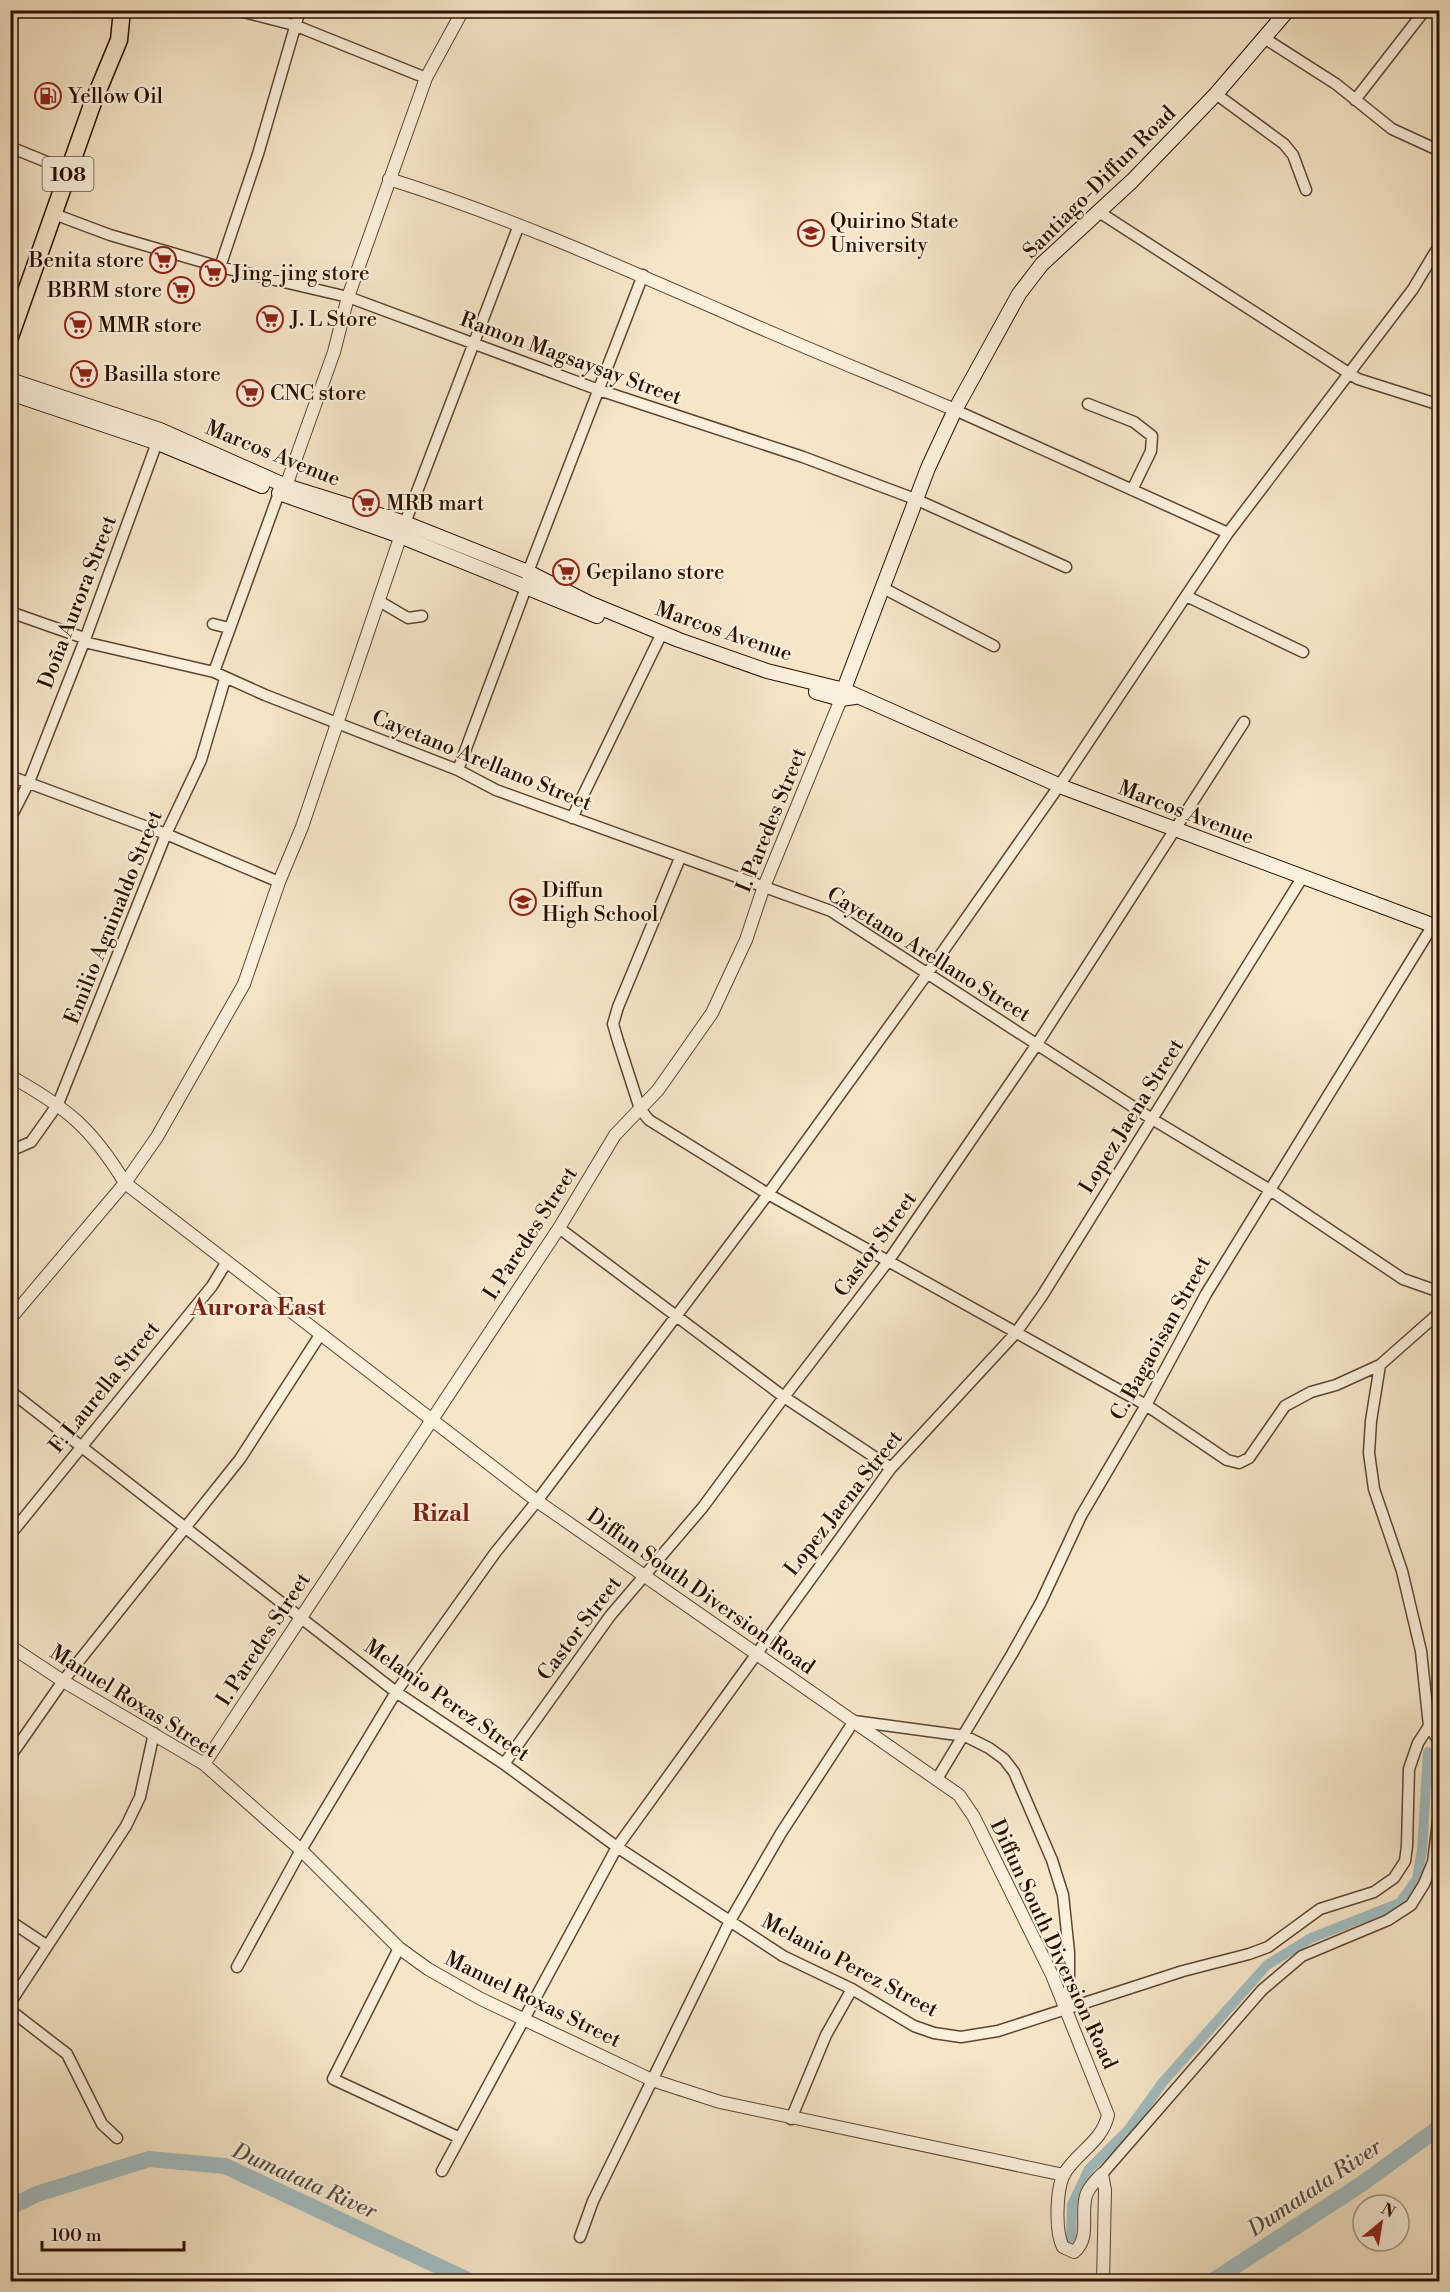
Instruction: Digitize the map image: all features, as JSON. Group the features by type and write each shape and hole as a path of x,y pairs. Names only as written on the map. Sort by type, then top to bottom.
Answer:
{"main road":[{"name":"108","path":"10,337 92,105 119,40 122,10"},
{"name":"Santiago-Diffun Road","path":"847,695 915,499 955,410 1019,294 1042,264 1099,212 1216,94 1288,10"},
{"name":"Marcos Avenue","path":"10,380 159,437 283,489 402,529 528,579 660,637 847,695 1059,786 1436,926"},
{"name":"Marcos Avenue","path":"10,393 159,437"}],"street":[{"path":"236,10 294,25 426,78"},
{"path":"220,267 258,154 300,10"},
{"path":"214,672 334,352 348,297 426,78 463,10"},
{"path":"1355,100 1425,10"},
{"path":"1264,38 1306,63 1392,129 1440,151"},
{"path":"1216,94 1284,144 1293,154 1306,190"},
{"path":"10,147 69,171"},
{"path":"389,178 454,199 643,275 723,312 955,410 1228,533"},
{"path":"1099,212 1347,373 1372,385 1440,405"},
{"name":"Ramon Magsaysay Street","path":"54,214 110,235 220,267 348,297 599,390 803,457 915,499 1066,567"},
{"path":"10,1318 125,1183 157,1137 244,984 279,882 302,827 402,529 519,225"},
{"path":"237,1967 301,1850 396,1692 495,1553 537,1501 768,1194 927,974 1059,786 1100,721 1228,533 1347,373 1413,289 1440,244"},
{"path":"458,770 643,275"},
{"path":"1088,404 1134,422 1152,436 1151,451 1131,490"},
{"name":"Doña Aurora Street","path":"10,819 29,782 159,437"},
{"path":"883,588 994,646"},
{"path":"1186,596 1303,652"},
{"path":"379,601 408,618 422,616"},
{"path":"229,605 228,615 231,624"},
{"name":"Cayetano Arellano Street","path":"10,612 84,640 214,672 225,679 458,770 496,790 763,889 831,911 1152,1119 1270,1190 1403,1279 1440,1292"},
{"path":"213,624 231,624"},
{"path":"572,818 660,637"},
{"name":"Emilio Aguinaldo Street","path":"10,1152 31,1142 58,1104 166,834 201,760 225,679"},
{"name":"I. Paredes Street","path":"204,1764 559,1228 615,1135 658,1090 712,1013 746,940 763,889 847,695"},
{"name":"Castor Street","path":"504,1764 610,1616 703,1507 889,1260 1037,1044 1244,722"},
{"path":"10,776 166,834 279,882"},
{"path":"680,858 613,1024 640,1109 649,1120 768,1194 889,1260 1015,1334 1146,1405 1227,1460 1239,1463 1249,1458 1285,1406 1311,1392 1336,1385 1380,1365 1440,1312"},
{"name":"Lopez Jaena Street","path":"442,2171 617,1847 754,1654 891,1468 1015,1334 1042,1296 1302,878"},
{"name":"C. Bagaoisan Street","path":"937,1779 965,1736 1041,1602 1081,1516 1146,1405 1206,1294 1436,926"},
{"path":"10,1076 58,1104 84,1126 107,1153 125,1183"},
{"name":"Diffun South Diversion Road","path":"125,1183 537,1501 959,1795 974,1817 1052,1975 1108,2115 1106,2127 1064,2175"},
{"path":"559,1228 677,1314 784,1397 891,1468"},
{"name":"F. Laurella Street","path":"10,1534 212,1286 226,1263"},
{"path":"10,1757 63,1681 240,1459 320,1335"},
{"path":"1380,1365 1371,1421 1370,1462 1374,1490 1402,1570 1421,1651 1429,1726 1440,1743"},
{"name":"Melanio Perez Street","path":"10,1390 396,1692 504,1764 617,1847 783,1956 852,1989 914,2026 934,2033 961,2037 998,2031 1183,1971 1268,1947 1320,1909 1374,1892 1394,1878 1405,1861 1409,1769 1418,1743 1429,1726"},
{"name":"Manuel Roxas Street","path":"10,1646 63,1681 204,1764 301,1850 399,1948 428,1969 481,1999 652,2080 720,2102 791,2119 1064,2175"},
{"path":"580,2237 593,2201 730,1921 782,1833 854,1721 965,1736 989,1748 1004,1759 1014,1772 1052,1860 1063,1895 1067,1928 1067,2010"},
{"path":"10,2003 126,1826 140,1797 154,1733"},
{"path":"1064,2175 1058,2211 1058,2238 1063,2247 1074,2252 1084,2234 1087,2194 1262,1990 1302,1956 1388,1920 1411,1905 1424,1884 1433,1862 1440,1805"},
{"path":"10,1922 46,1945"},
{"path":"399,1948 333,2079 460,2138"},
{"path":"791,2119 826,2035 852,1989"},
{"path":"10,2010 67,2054 102,2124 117,2138"},
{"path":"1102,2174 1105,2190 1103,2282"}],"waterway":[{"path":"1071,2243 1072,2205 1089,2169 1129,2129 1163,2082 1267,1965 1311,1938 1400,1903 1417,1879 1422,1850 1428,1752"},
{"name":"Dumatata River","path":"1211,2282 1360,2185 1440,2127"},
{"name":"Dumatata River","path":"10,2207 37,2194 149,2159 225,2166 472,2282"}],"place":[{"name":"Yellow Oil","path":"48,96"},
{"name":"Quirino State University","path":"811,233"},
{"name":"Benita store","path":"163,260"},
{"name":"Jing-jing store","path":"213,273"},
{"name":"BBRM store","path":"181,290"},
{"name":"J. L Store","path":"270,319"},
{"name":"MMR store","path":"78,325"},
{"name":"Basilla store","path":"84,374"},
{"name":"CNC store","path":"250,393"},
{"name":"MRB mart","path":"366,503"},
{"name":"Gepilano store","path":"566,572"},
{"name":"Diffun High School","path":"523,902"}],"district":[{"name":"Aurora East","path":"258,1307"},
{"name":"Rizal","path":"441,1513"}]}
